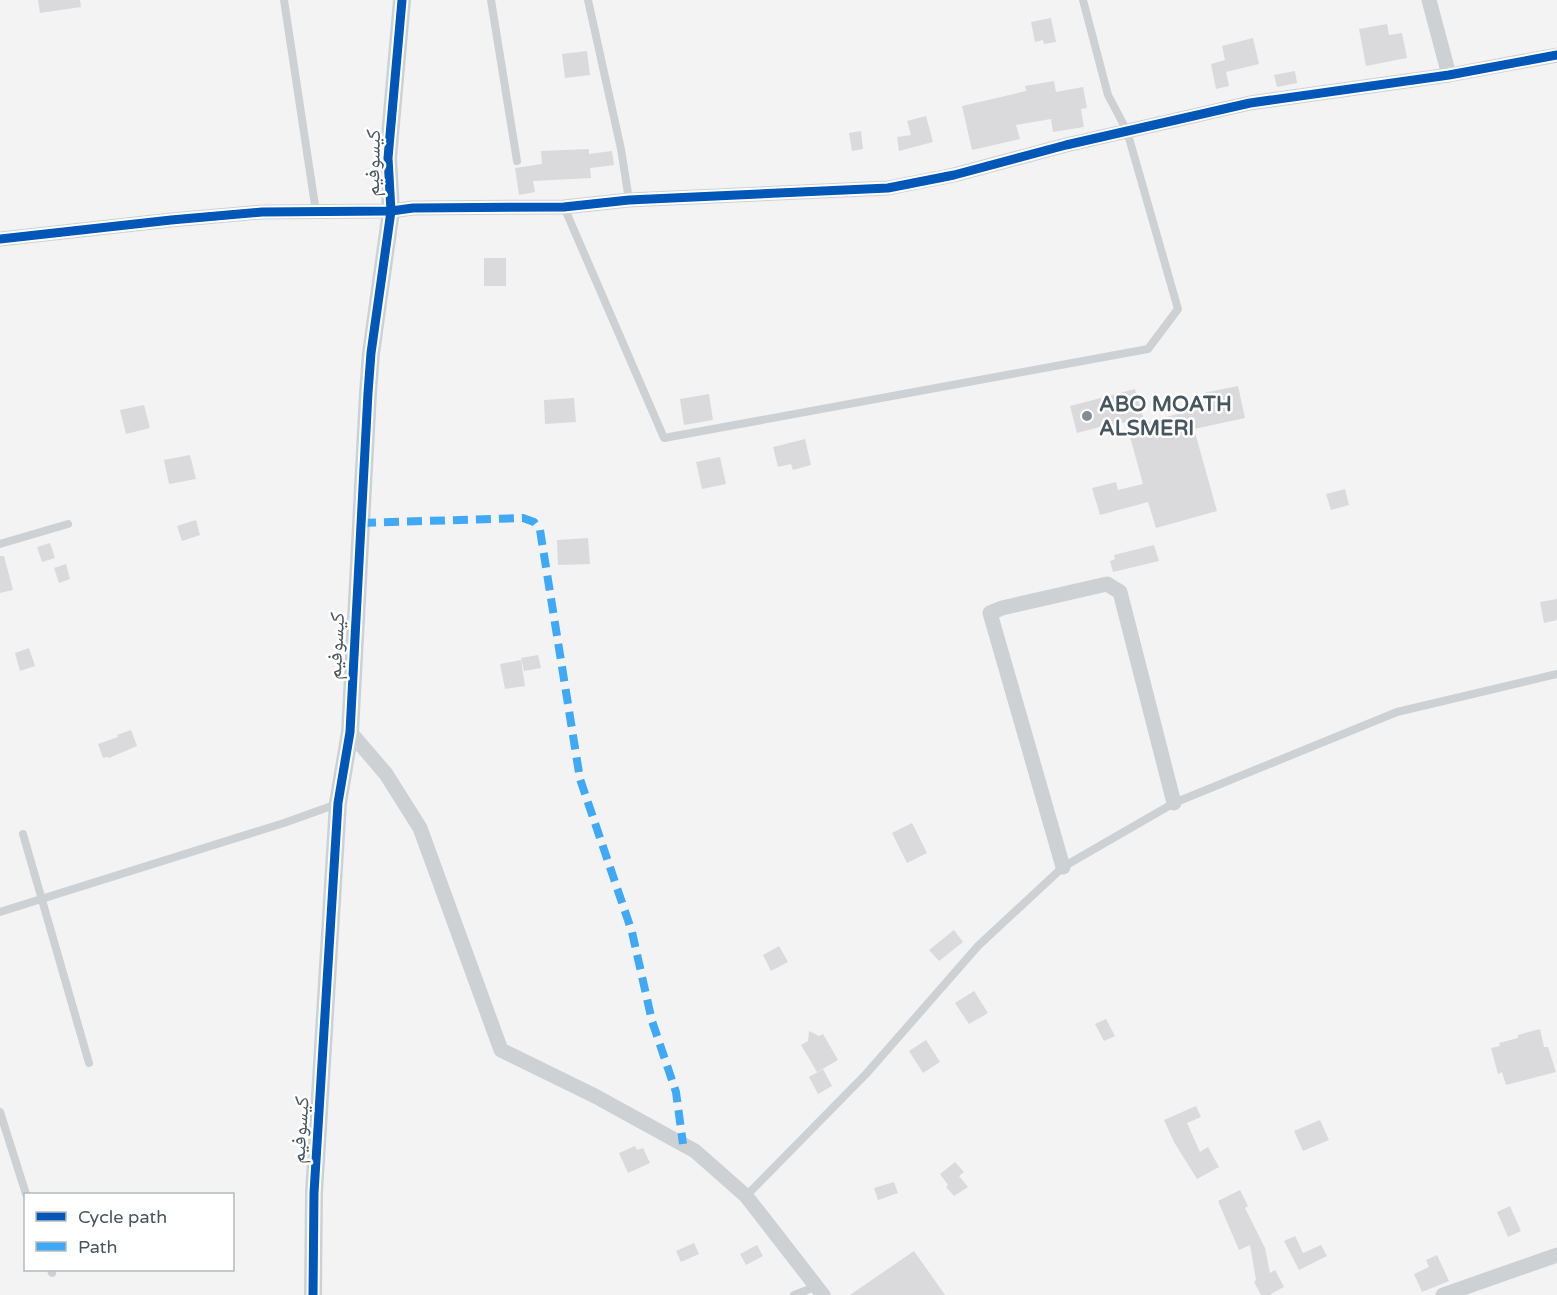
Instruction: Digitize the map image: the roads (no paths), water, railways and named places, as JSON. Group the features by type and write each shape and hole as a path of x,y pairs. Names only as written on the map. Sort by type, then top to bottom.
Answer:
{"street":[{"name":"كيسوفيم","path":"313,1295 314,1193 338,803 350,732 371,353 390,211 388,158 402,0"},
{"path":"1429,0 1449,75"},
{"path":"0,239 171,219 262,212 564,207 628,201 888,188 954,175 1020,156 1250,103 1449,75 1557,55"},
{"path":"1063,867 990,613 1002,608 1107,584 1120,592 1174,803"},
{"path":"350,732 386,774 420,828 501,1050 595,1096 695,1151 746,1196 819,1291"},
{"path":"1443,1295 1557,1255"}],"lane":[{"path":"284,0 316,212"},
{"path":"491,0 517,160"},
{"path":"588,0 621,149 628,201"},
{"path":"564,207 664,438 1148,349 1178,309 1127,131 1108,95 1083,0"},
{"path":"0,544 68,525"},
{"path":"746,1196 866,1074 978,946 1063,867 1174,803 1398,712 1557,674"},
{"path":"0,912 284,823 338,803"},
{"path":"22,834 89,1063"},
{"path":"0,1112 26,1193"},
{"path":"794,1295 819,1291"}],"place":[{"name":"ABO MOATH ALSMERI","path":"1087,416"}]}
